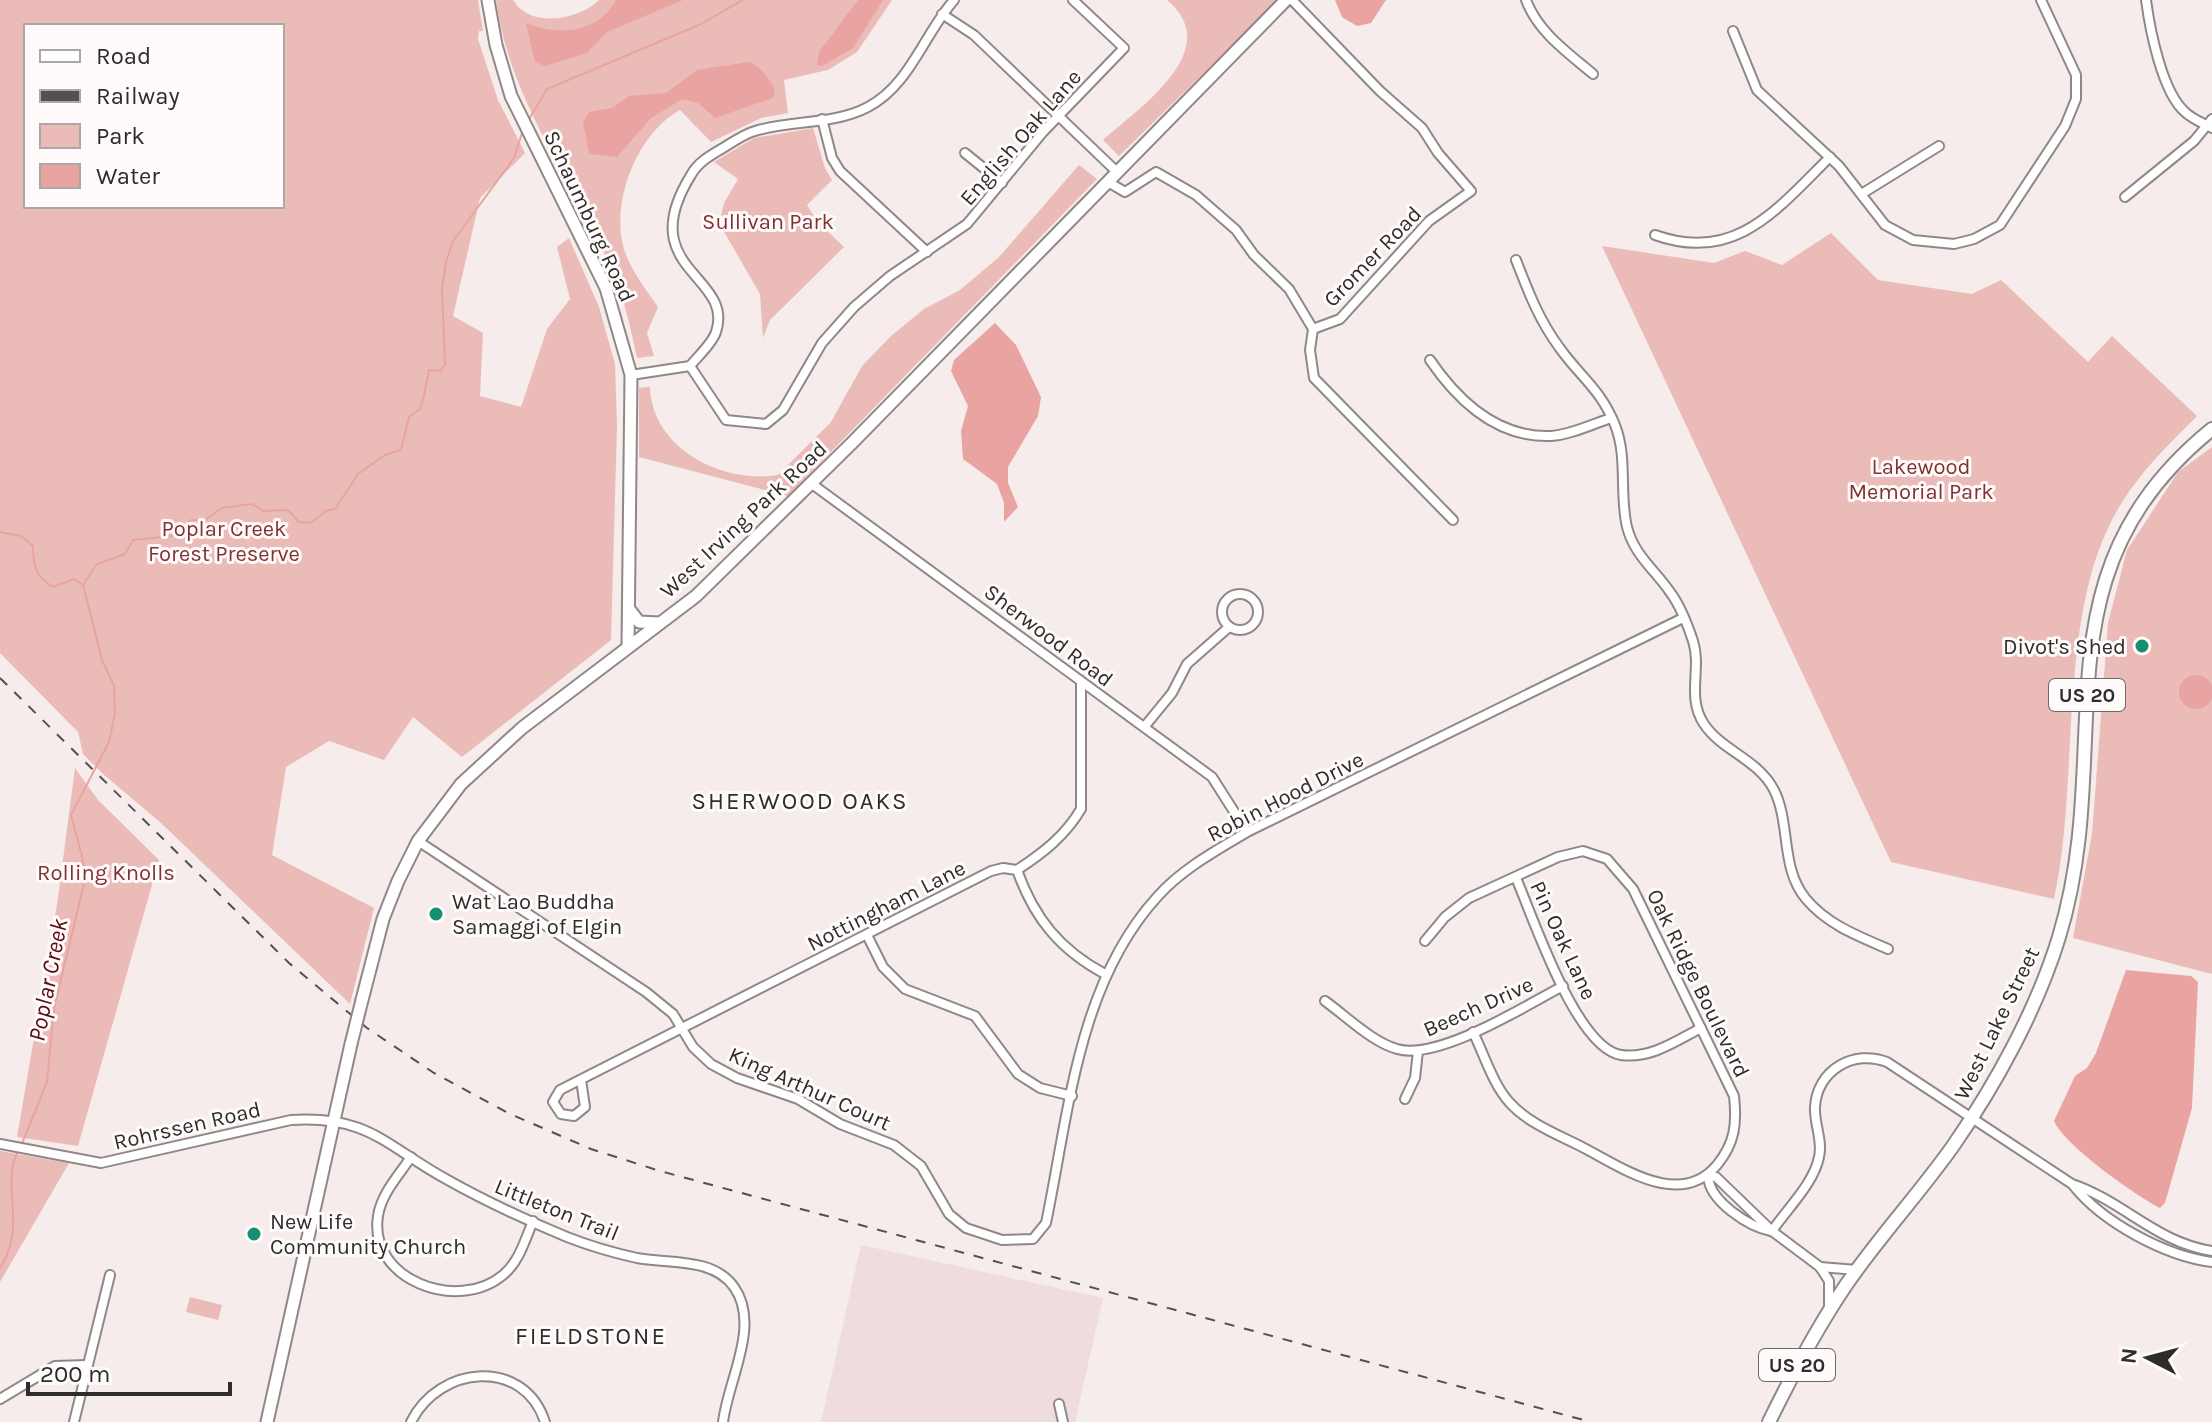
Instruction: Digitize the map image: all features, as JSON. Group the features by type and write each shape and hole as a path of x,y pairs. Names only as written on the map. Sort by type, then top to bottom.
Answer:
{"highway":[{"name":"West Lake Street","path":"1769,1422 1802,1354 1829,1310 1971,1118 2036,994 2058,939 2070,894 2084,805 2093,629 2114,551 2136,509 2158,478 2212,429"}],"main road":[{"name":"Schaumburg Road","path":"488,0 496,45 511,96 606,288 631,375 628,646"},
{"name":"West Irving Park Road","path":"267,1422 351,1044 383,919 418,841 461,784 522,728 696,596 812,484 1289,0"},
{"path":"629,609 644,624 659,623"}],"street":[{"path":"631,375 690,366 715,336 720,317 711,293 679,258 672,239 673,221 689,177 700,163 747,134 868,108 895,90 954,0"},
{"name":"English Oak Lane","path":"690,366 726,420 766,424 783,410 822,343 854,307 967,224 1058,117 1124,48 1073,0"},
{"name":"Gromer Road","path":"1108,182 1125,192 1156,172 1196,195 1236,230 1260,261 1289,289 1313,329 1340,319 1429,221 1471,191 1438,153 1422,128 1380,91 1289,0"},
{"path":"1526,0 1531,13 1551,38 1593,74"},
{"path":"1733,31 1757,90 1830,157 1863,193 1885,225 1913,240 1954,244 1974,239 2000,225 2065,126 2076,99 2076,75 2041,0"},
{"path":"2125,197 2167,166 2211,124 2186,113 2174,99 2151,30 2146,0"},
{"path":"942,14 974,35 1117,172"},
{"path":"822,119 828,149 840,171 927,252"},
{"path":"1863,193 1939,146"},
{"path":"965,153 1002,183"},
{"path":"1655,235 1673,242 1703,243 1737,237 1786,200 1830,157"},
{"path":"1516,260 1541,321 1561,351 1598,390 1611,418 1623,461 1622,497 1628,530 1646,567 1671,592 1694,644 1693,694 1697,712 1716,737 1762,772 1774,790 1784,820 1790,861 1803,896 1828,920 1888,949"},
{"path":"1313,329 1310,350 1314,378 1453,520"},
{"path":"1430,360 1448,387 1497,425 1553,436 1611,418"},
{"name":"Sherwood Road","path":"812,484 1212,777 1247,832"},
{"path":"1236,594 1248,596 1257,605 1254,623 1243,630 1229,627 1222,617 1223,605 1236,594"},
{"name":"Robin Hood Drive","path":"1033,1239 1046,1223 1072,1096 1105,974 1159,895 1247,832 1683,618"},
{"path":"1145,726 1172,693 1187,664 1229,627"},
{"name":"Nottingham Lane","path":"581,1080 585,1107 574,1116 561,1114 553,1102 555,1094 581,1080 684,1029 991,871 1003,868 1017,870 1057,840 1081,809 1081,683"},
{"name":"King Arthur Court","path":"418,841 646,992 684,1029 693,1047 724,1071 769,1086 840,1124 894,1145 921,1166 949,1214 966,1228 1002,1240 1033,1239"},
{"name":"Oak Ridge Boulevard","path":"1425,941 1445,917 1469,898 1558,857 1583,851 1607,859 1633,889 1734,1096 1736,1122 1732,1143 1708,1176"},
{"path":"1017,870 1030,905 1050,931 1074,957 1105,974"},
{"name":"Pin Oak Lane","path":"1516,878 1563,986 1589,1031 1616,1054 1650,1054 1701,1028"},
{"path":"867,935 883,967 905,989 975,1016 1018,1074 1040,1088 1072,1096"},
{"name":"Beech Drive","path":"1325,1001 1397,1049 1418,1051 1473,1032 1563,986"},
{"path":"1473,1032 1503,1093 1526,1117 1655,1183 1686,1185 1708,1176 1716,1177 1772,1231 1820,1267 1829,1281 1829,1310"},
{"path":"1405,1099 1415,1078 1418,1051"},
{"path":"1772,1231 1816,1166 1820,1146 1815,1111 1818,1092 1830,1073 1847,1061 1867,1057 1887,1062 2072,1184 2089,1190 2166,1238 2212,1251"},
{"name":"Rohrssen Road","path":"3,1144 101,1163 291,1120 335,1120"},
{"name":"Littleton Trail","path":"335,1120 380,1136 468,1191 533,1221 608,1251 710,1269 734,1287 742,1304 746,1329 728,1388 723,1422"},
{"path":"411,1157 384,1196 377,1219 387,1259 411,1280 457,1292 494,1282 515,1262 533,1221"},
{"path":"2072,1184 2084,1199 2148,1241 2178,1255 2212,1262"},
{"path":"1820,1267 1857,1270"},
{"path":"74,1422 110,1275"},
{"path":"0,1399 55,1366 87,1365"},
{"path":"411,1422 432,1392 450,1381 474,1376 497,1379 517,1388 536,1405 545,1422"},
{"path":"1059,1404 1063,1422"}],"shaded area":[{"path":"861,1245 1103,1298 1075,1422 821,1422"}],"green space":[{"name":"Poplar Creek Forest Preserve","path":"0,0 478,0 483,31 479,31 478,39 498,100 525,153 480,198 453,316 483,333 480,396 521,407 547,329 570,299 557,247 569,238 599,307 615,364 617,426 611,640 462,757 413,717 384,760 329,741 286,767 272,855 374,908 350,1004 161,823 83,754 78,732 0,653"},
{"path":"496,0 513,0 531,15 555,18 580,13 599,0 892,0 857,52 828,70 784,80 788,113 761,118 711,142 680,110 651,135 631,171 621,211 621,231 627,257 658,307 647,333 654,356 637,358 614,275 529,108 515,74 503,38"},
{"path":"1167,0 1278,0 1119,156 1103,140 1154,95 1182,58 1187,39 1183,19"},
{"name":"Sullivan Park","path":"813,128 825,168 832,180 807,205 817,221 844,247 770,320 763,338 760,294 719,223 724,203 738,179 714,162 754,138"},
{"path":"1079,165 1097,179 788,496 639,457 639,388 650,387 654,409 663,428 694,458 735,474 778,475 831,422 862,366 891,336 924,309 960,290 999,257"},
{"name":"Lakewood Memorial Park","path":"1831,233 1878,280 1972,294 2001,280 2088,362 2112,336 2197,416 2156,458 2121,504 2100,546 2086,593 2073,695 2062,851 2054,899 1891,862 1602,246 1714,263 1745,251 1782,265"},
{"path":"2212,447 2212,974 2073,938 2092,834 2108,623 2127,550 2178,472"},
{"name":"Rolling Knolls","path":"75,768 98,800 159,860 78,1146 17,1137 58,898"},
{"path":"0,1151 69,1163 0,1282"},
{"path":"190,1297 222,1305 218,1320 186,1312"}],"water":[{"path":"616,0 683,0 607,32 587,53 545,66 535,62 526,23 551,30 588,26 599,20"},
{"path":"858,0 883,0 853,48 822,66 817,65 819,52"},
{"path":"1335,0 1386,0 1371,23 1357,26 1342,17"},
{"path":"748,62 757,66 767,77 775,90 773,98 715,118 698,103 682,99 651,118 617,157 589,154 583,122 589,112 612,108 629,96 666,93 697,70"},
{"path":"995,323 1016,345 1041,397 1038,416 1008,467 1008,483 1018,507 1004,522 1004,503 997,484 963,459 961,431 968,406 951,371 954,360"},
{"path":"2196,675 2208,680 2213,692 2208,704 2196,709 2184,704 2179,692 2184,680"},
{"path":"2126,970 2191,976 2198,982 2192,1108 2165,1203 2160,1208 2086,1156 2054,1121 2075,1076 2087,1068 2096,1053"}],"waterway":[{"path":"528,121 547,89 699,25 743,0"},
{"path":"83,585 97,564 125,554 133,540 172,536 191,520 205,520 222,508 252,504 263,511 288,510 299,522 311,523 326,511 335,509 358,474 385,455 401,450 409,417 420,409 429,370 440,371 445,365 442,288 453,241 514,158 523,130"},
{"name":"Poplar Creek","path":"0,532 21,536 33,546 37,570 53,587 74,579 83,585 102,660 114,686 115,713 109,742 71,815 83,860 84,884 54,1008 47,1082 21,1146"},
{"name":"Poplar Creek","path":"0,1268 12,1236 12,1178 18,1151"}],"railway":[{"path":"0,678 289,963 367,1028 434,1073 508,1113 591,1149 660,1171 1591,1422"}],"place":[{"name":"Divot's Shed","path":"2142,646"},
{"name":"Wat Lao Buddha Samaggi of Elgin","path":"436,914"},
{"name":"New Life Community Church","path":"254,1234"}],"district":[{"name":"SHERWOOD OAKS","path":"800,801"},
{"name":"FIELDSTONE","path":"591,1336"}]}
